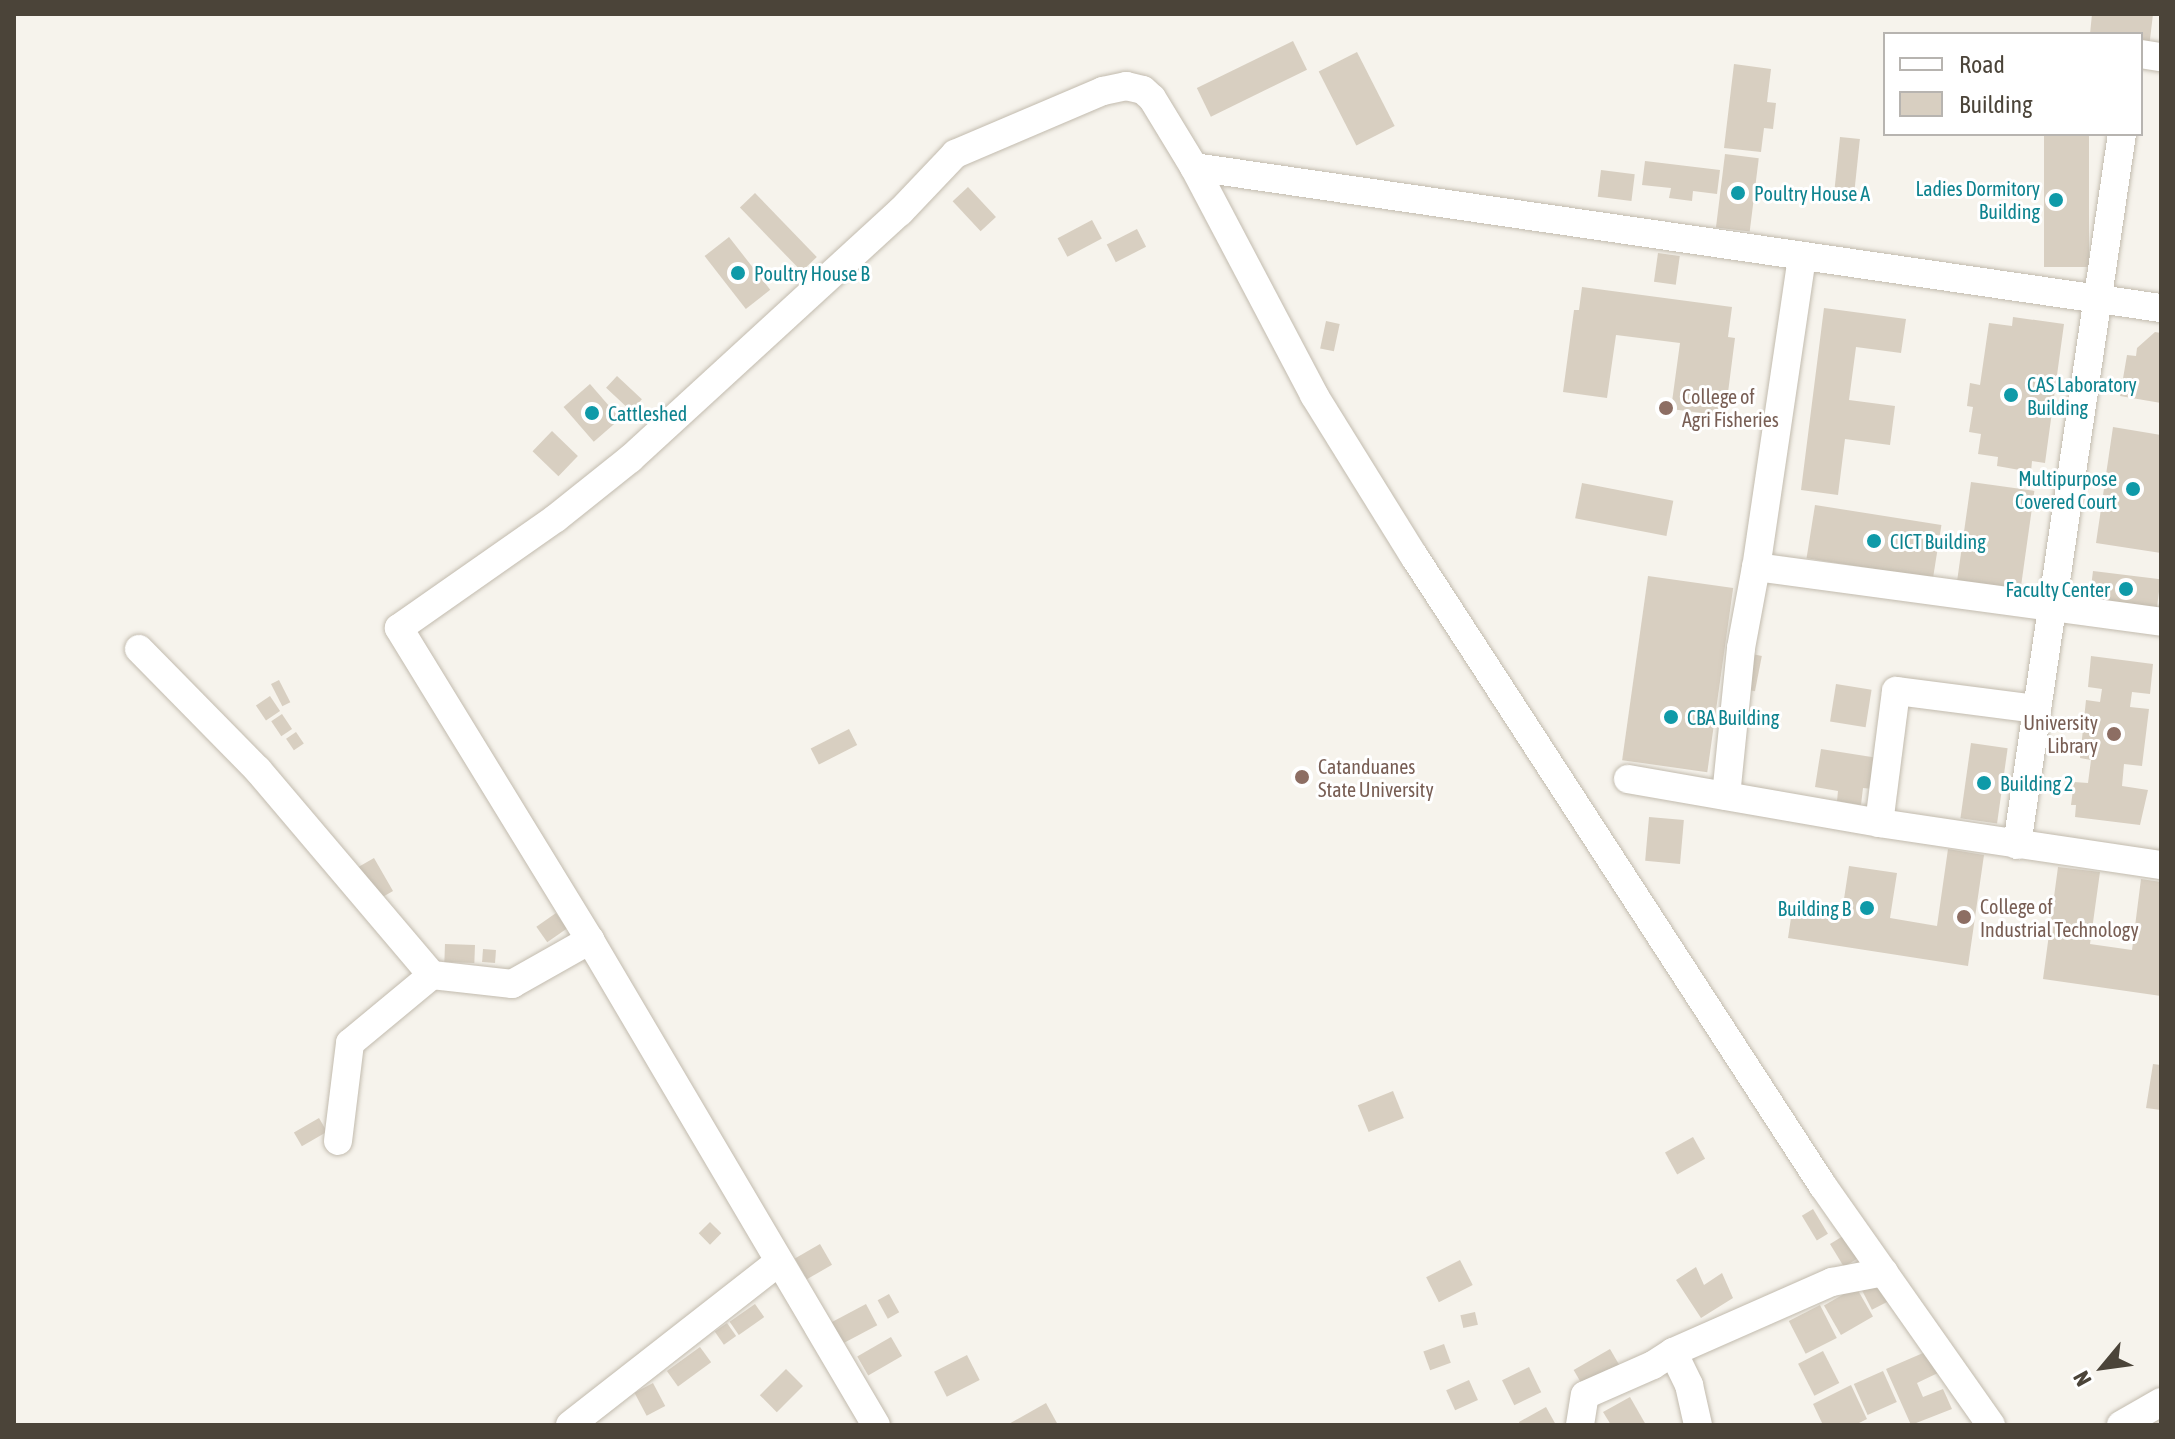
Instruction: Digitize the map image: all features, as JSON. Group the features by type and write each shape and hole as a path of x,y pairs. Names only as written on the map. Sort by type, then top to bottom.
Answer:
{"street":[{"path":"876,1425 590,940 399,628 556,518 630,459 900,212 955,154 1103,91 1126,86 1143,90 1152,98 1194,167 1314,395 1414,556 1823,1186 1991,1425"},
{"path":"2017,845 2122,136"},
{"path":"1194,167 2161,308"},
{"path":"1726,796 1741,648 1802,257"},
{"path":"1756,567 2161,622"},
{"path":"139,649 258,770 432,975 512,984 590,940"},
{"path":"1879,823 1896,691 2037,709"},
{"path":"1628,779 1879,823 2161,865"},
{"path":"338,1141 350,1043 432,975"},
{"path":"570,1425 779,1262"},
{"path":"1580,1425 1585,1395 1653,1365 1673,1352 1832,1282 1884,1272"},
{"path":"1673,1352 1689,1385 1698,1425"},
{"path":"2121,1425 2161,1402"}],"building":[{"path":"2092,14 2153,14 2149,48 2143,47 2143,32 2090,32"},
{"path":"1293,41 1307,70 1211,117 1197,88"},
{"path":"1357,52 1395,126 1356,145 1319,72"},
{"path":"1734,64 1771,69 1767,102 1776,103 1773,129 1764,128 1761,152 1724,148"},
{"name":"Ladies Dormitory Building","path":"2044,136 2089,136 2089,267 2044,267"},
{"path":"1840,137 1860,139 1854,194 1834,192"},
{"name":"Poultry House A","path":"1725,154 1759,158 1750,232 1716,227"},
{"path":"1645,161 1720,170 1717,194 1693,191 1692,201 1669,198 1671,188 1642,185"},
{"path":"1601,170 1635,174 1631,201 1598,197"},
{"path":"968,187 996,217 981,231 953,201"},
{"path":"755,193 817,257 802,272 740,208"},
{"path":"1092,220 1102,239 1067,257 1058,238"},
{"path":"1137,229 1146,247 1116,262 1107,244"},
{"name":"Poultry House B","path":"729,237 770,290 746,309 705,256"},
{"path":"1658,253 1680,256 1676,285 1654,282"},
{"path":"1582,287 1732,307 1728,337 1735,338 1725,416 1671,409 1680,343 1616,335 1607,398 1563,392 1574,310 1579,310"},
{"path":"1824,308 1906,319 1901,353 1856,347 1849,400 1895,406 1890,445 1845,439 1838,495 1801,490"},
{"name":"CAS Laboratory Building","path":"2013,317 2064,324 2045,463 2032,461 2031,472 1997,466 1998,457 1978,454 1981,434 1969,432 1973,407 1967,406 1970,383 1980,385 1989,323 2012,326"},
{"path":"1326,321 1340,324 1334,351 1320,348"},
{"path":"2155,332 2161,333 2161,403 2120,396 2127,355 2136,356 2137,348"},
{"path":"617,376 642,399 631,411 606,388"},
{"name":"Cattleshed","path":"590,384 620,419 594,442 564,407"},
{"name":"Multipurpose Covered Court","path":"2113,427 2161,435 2161,553 2096,543"},
{"path":"552,431 578,456 558,476 533,451"},
{"path":"1971,482 2034,491 2020,591 1957,582"},
{"path":"1582,483 1673,501 1666,536 1575,518"},
{"name":"CICT Building","path":"1815,505 1941,525 1933,578 1807,558"},
{"name":"Faculty Center","path":"2093,571 2160,579 2157,608 2089,600"},
{"name":"CBA Building","path":"1648,576 1733,588 1707,772 1622,760"},
{"path":"1752,654 1762,656 1755,691 1745,689"},
{"name":"University Library","path":"2091,656 2153,664 2150,694 2132,692 2130,707 2149,709 2142,766 2124,764 2122,786 2148,790 2140,825 2075,817 2076,805 2071,805 2074,782 2088,783 2091,760 2080,758 2086,700 2100,702 2102,689 2088,687"},
{"path":"279,680 290,702 282,706 271,684"},
{"path":"1836,684 1872,690 1866,727 1830,722"},
{"path":"270,696 280,711 266,720 256,706"},
{"path":"282,714 292,729 281,736 271,721"},
{"path":"849,729 857,745 819,765 811,749"},
{"path":"296,732 304,744 294,750 286,739"},
{"name":"Building 2","path":"1971,743 2008,748 1997,823 1960,818"},
{"path":"1821,749 1878,758 1873,789 1863,788 1861,805 1837,801 1838,791 1815,787"},
{"path":"1649,817 1684,820 1680,864 1645,861"},
{"name":"Building B","path":"1948,849 1984,855 1968,966 1788,938 1793,904 1842,912 1849,866 1897,873 1890,918 1937,926"},
{"path":"374,858 393,891 377,900 358,867"},
{"path":"2058,867 2100,872 2090,944 2132,950 2141,879 2161,882 2161,996 2043,979"},
{"path":"556,913 567,929 547,942 536,927"},
{"path":"445,944 475,945 474,963 444,962"},
{"path":"483,949 496,950 495,963 482,962"},
{"path":"2153,1064 2161,1065 2161,1110 2146,1108"},
{"path":"1393,1091 1404,1118 1369,1132 1358,1105"},
{"path":"319,1118 327,1132 302,1146 294,1132"},
{"path":"1693,1137 1705,1159 1677,1174 1665,1153"},
{"path":"1813,1209 1828,1234 1817,1241 1802,1216"},
{"path":"710,1222 721,1233 710,1245 699,1233"},
{"path":"1843,1236 1863,1255 1844,1267 1830,1244"},
{"path":"820,1244 832,1265 807,1279 795,1258"},
{"path":"1460,1260 1473,1285 1439,1302 1426,1277"},
{"path":"1696,1267 1704,1285 1722,1273 1733,1298 1701,1318 1676,1280"},
{"path":"1878,1282 1888,1302 1872,1310 1862,1290"},
{"path":"1856,1287 1873,1316 1841,1335 1824,1306"},
{"path":"889,1294 899,1312 888,1319 878,1300"},
{"path":"755,1304 764,1317 739,1335 730,1322"},
{"path":"866,1304 877,1325 843,1344 832,1322"},
{"path":"1820,1305 1837,1338 1806,1354 1789,1321"},
{"path":"1475,1312 1478,1325 1463,1328 1460,1315"},
{"path":"727,1323 736,1336 724,1345 715,1332"},
{"path":"891,1337 902,1356 868,1376 857,1356"},
{"path":"1444,1344 1451,1363 1430,1370 1423,1352"},
{"path":"700,1347 711,1362 678,1386 667,1371"},
{"path":"1610,1349 1620,1366 1584,1387 1574,1370"},
{"path":"1930,1350 1940,1372 1917,1383 1923,1397 1943,1389 1952,1409 1911,1425 1886,1369"},
{"path":"1823,1351 1839,1383 1814,1396 1798,1364"},
{"path":"967,1355 980,1380 947,1397 934,1372"},
{"path":"1529,1367 1541,1392 1514,1405 1502,1380"},
{"path":"786,1369 803,1386 777,1412 760,1395"},
{"path":"1883,1371 1897,1402 1868,1415 1854,1384"},
{"path":"1469,1380 1478,1400 1455,1410 1446,1390"},
{"path":"653,1383 665,1406 647,1416 634,1393"},
{"path":"1851,1385 1867,1419 1855,1425 1823,1425 1813,1404"},
{"path":"1630,1397 1646,1425 1611,1425 1603,1412"},
{"path":"1046,1403 1058,1425 1007,1425"},
{"path":"1546,1407 1556,1425 1520,1425 1519,1422"}],"place":[{"name":"Poultry House A","path":"1738,193"},
{"name":"Ladies Dormitory Building","path":"2056,200"},
{"name":"Poultry House B","path":"738,273"},
{"name":"CAS Laboratory Building","path":"2011,395"},
{"name":"College of Agri Fisheries","path":"1666,408"},
{"name":"Cattleshed","path":"592,413"},
{"name":"Multipurpose Covered Court","path":"2133,489"},
{"name":"CICT Building","path":"1874,541"},
{"name":"Faculty Center","path":"2126,589"},
{"name":"CBA Building","path":"1671,717"},
{"name":"University Library","path":"2114,734"},
{"name":"Catanduanes State University","path":"1302,777"},
{"name":"Building 2","path":"1984,783"},
{"name":"Building B","path":"1867,908"},
{"name":"College of Industrial Technology","path":"1964,917"}]}
